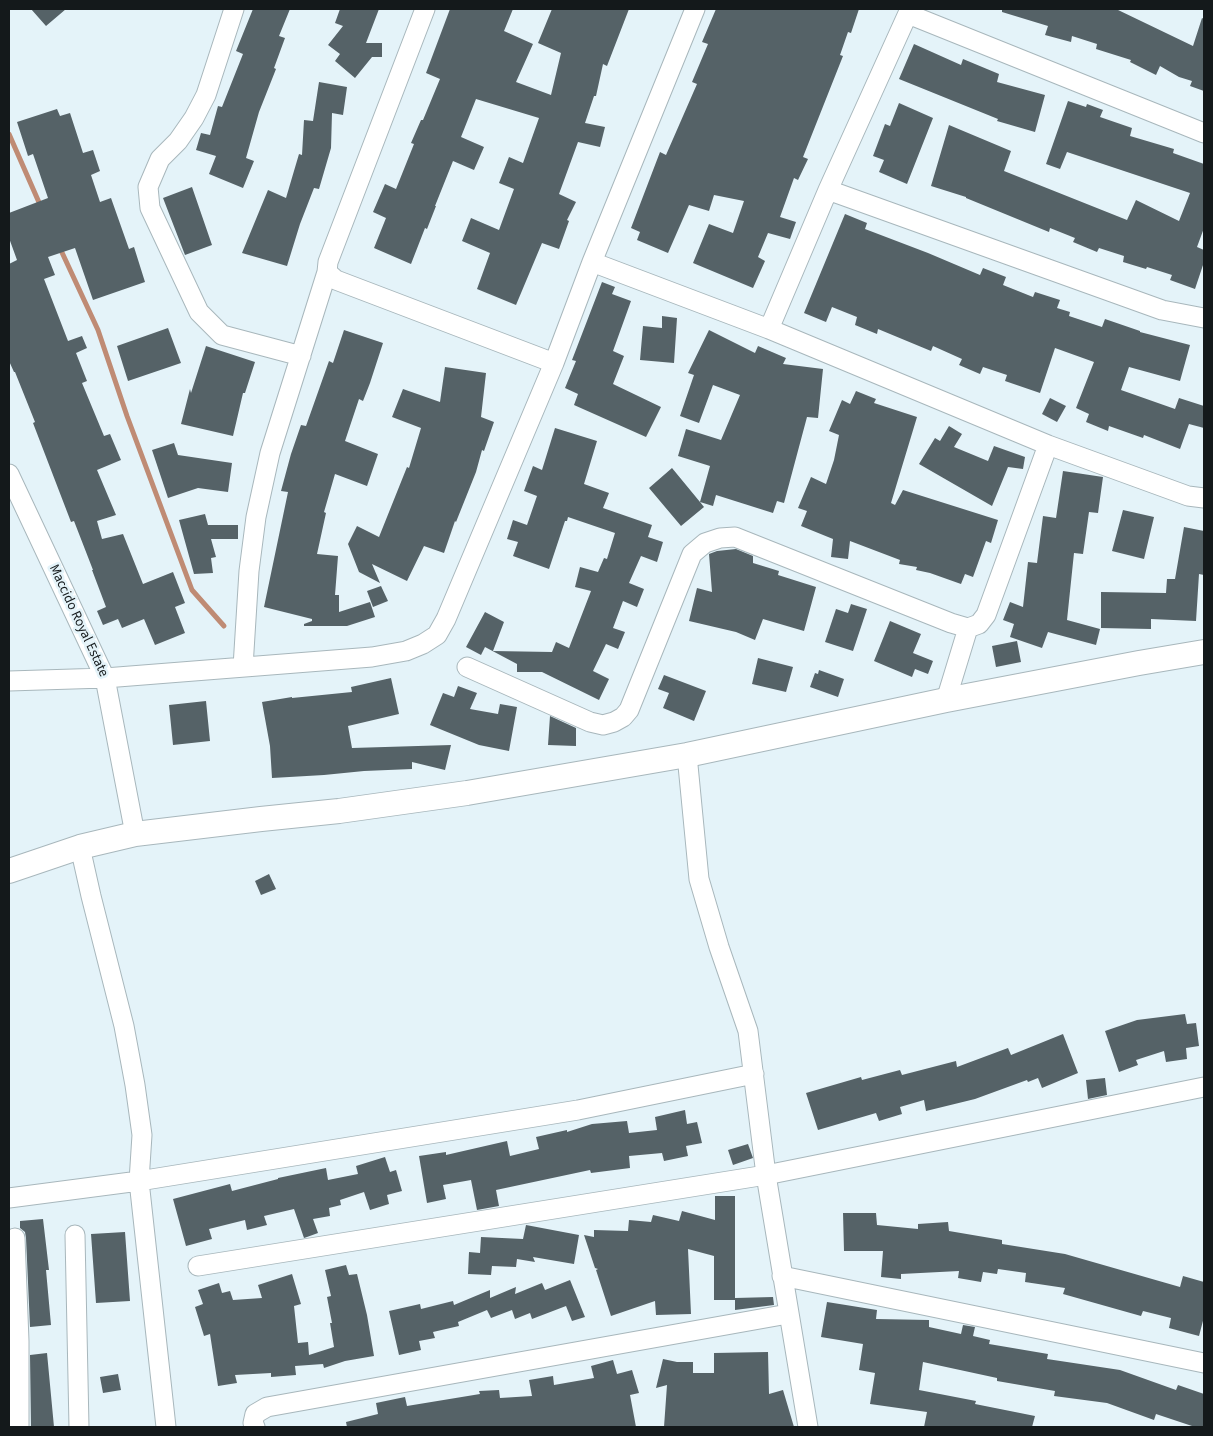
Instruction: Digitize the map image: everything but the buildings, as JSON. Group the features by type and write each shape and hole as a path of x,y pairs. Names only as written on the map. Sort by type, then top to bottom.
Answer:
{"street":[{"path":"234,9 206,95 178,141 160,159 148,187 150,208 199,312 222,335 301,356"},
{"path":"243,667 249,571 256,517 270,453 327,272 328,262 425,9"},
{"path":"9,681 105,678 372,656 406,651 423,644 437,635 446,619 554,362 592,262 695,9"},
{"path":"769,330 828,190 909,12 1204,133"},
{"path":"828,190 1162,310 1204,318"},
{"path":"592,262 769,330 1048,445 1188,496 1204,498"},
{"path":"327,272 336,280 554,362"},
{"path":"467,667 590,722 603,725 614,722 629,710 692,554 705,544 720,538 735,537 951,623 968,628 980,624 986,614 1048,445"},
{"name":"Maccido Royal Estate","path":"9,474 105,678 134,834"},
{"path":"946,700 968,628"},
{"path":"9,872 80,847 134,834 339,811 467,792 687,755 946,700 1204,652"},
{"path":"687,755 699,879 719,947 748,1031 766,1175 808,1427"},
{"path":"80,847 124,1026 136,1085 142,1135 139,1181 166,1427"},
{"path":"9,1198 139,1181 578,1110 754,1074"},
{"path":"198,1266 766,1175 1204,1087"},
{"path":"75,1235 79,1427"},
{"path":"15,1238 14,1341 19,1427"},
{"path":"782,1276 1204,1363"},
{"path":"255,1427 253,1423 255,1414 267,1407 788,1314"}],"waterway":[{"path":"9,134 41,207"},
{"path":"59,246 98,330 127,416 192,590 224,626"}]}
